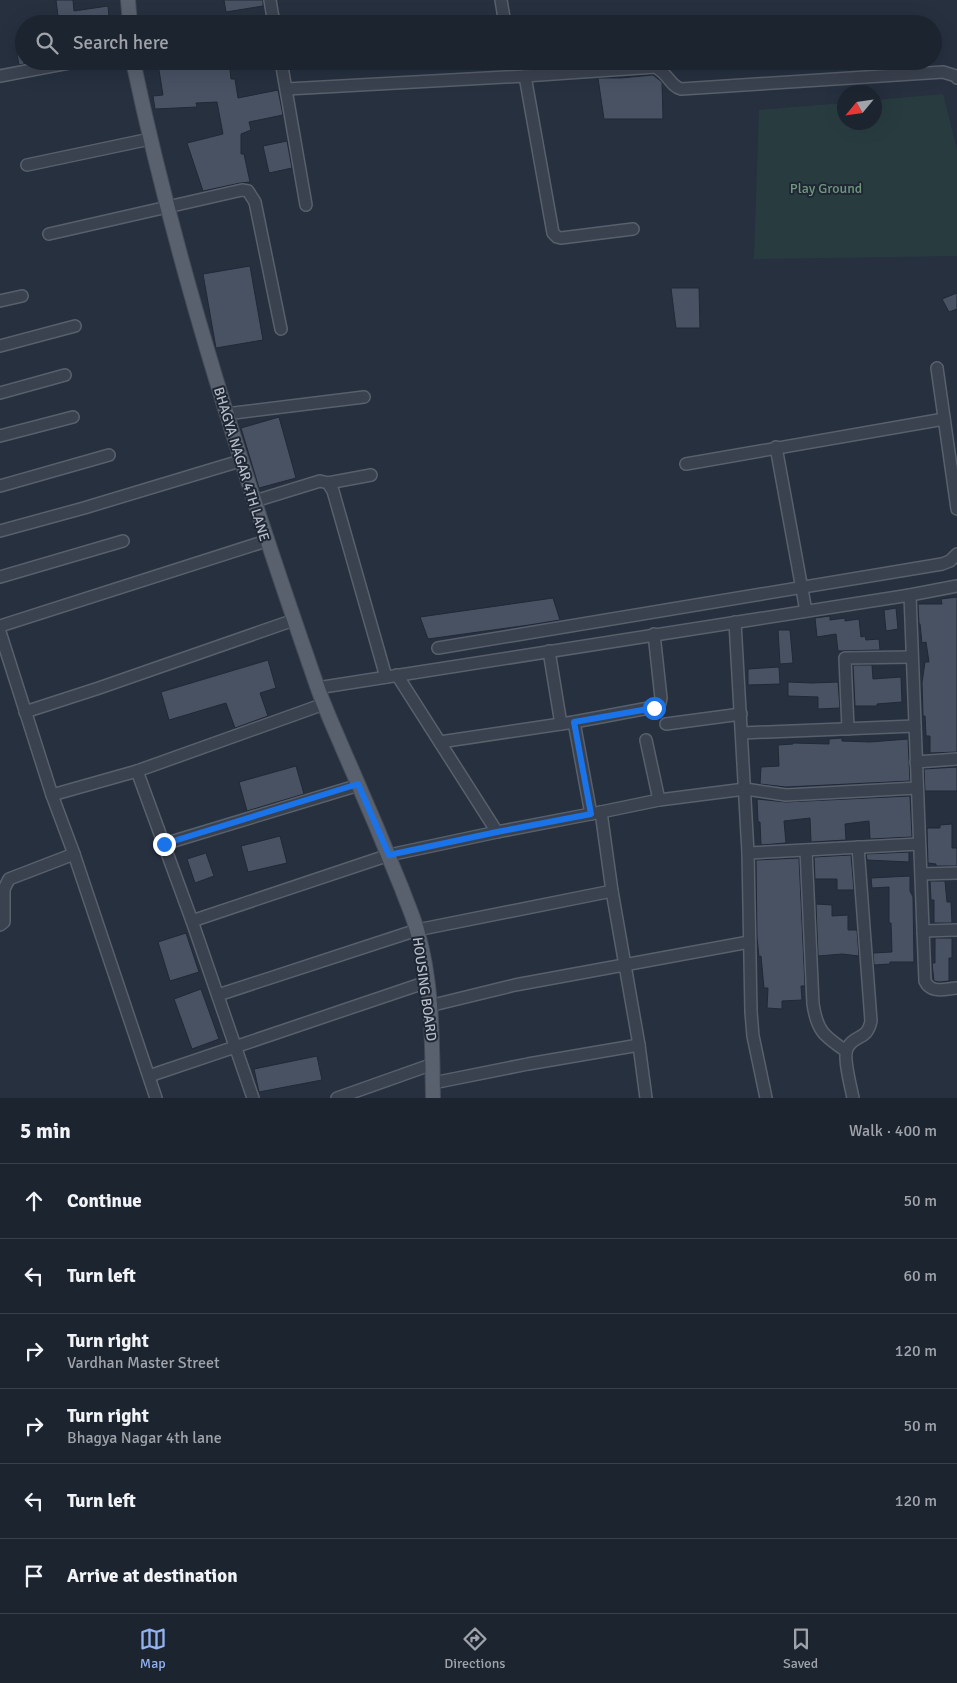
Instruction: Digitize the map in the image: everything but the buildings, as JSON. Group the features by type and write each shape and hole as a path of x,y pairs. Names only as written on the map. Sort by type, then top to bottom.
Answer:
{"main road":[{"path":"128,0 129,15"},
{"name":"BHAGYA NAGAR 4TH LANE","path":"135,70 150,139 168,207 226,414 255,501 266,541 317,688 389,855"},
{"name":"HOUSING BOARD","path":"389,855 417,930 427,982 434,1064 433,1098"}],"street":[{"path":"270,0 272,15"},
{"path":"501,0 504,15"},
{"path":"0,76 32,70"},
{"path":"283,70 306,205"},
{"path":"286,90 612,70"},
{"path":"662,70 675,88 681,89 943,72 957,78"},
{"path":"525,76 553,233 561,238 633,229"},
{"path":"27,164 150,139"},
{"path":"49,234 242,190 248,191 255,202 281,329"},
{"path":"0,301 22,296"},
{"path":"0,346 74,326"},
{"path":"937,368 957,509"},
{"path":"0,393 65,375"},
{"path":"226,414 364,397"},
{"path":"0,436 73,417"},
{"path":"686,464 944,420"},
{"path":"776,448 806,611"},
{"path":"0,486 109,455"},
{"path":"0,531 84,508 240,460"},
{"path":"255,501 320,481 328,483 371,475"},
{"path":"328,483 333,491 391,676 440,742 497,832"},
{"path":"0,577 123,541"},
{"path":"0,626 266,541"},
{"path":"438,648 942,564 950,561 957,554"},
{"path":"317,688 957,586"},
{"path":"910,595 925,981 927,986 935,990 957,988"},
{"path":"25,712 294,620"},
{"path":"735,622 748,854 751,1012 753,1036 766,1098"},
{"path":"0,632 3,654 74,854 156,1098"},
{"path":"440,742 654,708 660,703 661,698 654,634"},
{"path":"549,651 561,724"},
{"path":"848,729 844,658 912,657"},
{"path":"52,794 136,771 324,704"},
{"path":"666,724 741,714"},
{"path":"574,722 596,813 612,891 639,1046 646,1098"},
{"path":"742,733 915,726"},
{"path":"646,740 659,800"},
{"path":"916,762 957,759"},
{"path":"136,771 192,921 253,1098"},
{"path":"164,844 358,784"},
{"path":"192,921 389,855 659,800 745,789 786,795 917,788"},
{"path":"748,854 920,844"},
{"path":"853,1098 846,1051 851,1043 866,1033 871,1021 858,847"},
{"path":"806,850 815,1018 823,1034 846,1051"},
{"path":"0,925 4,922 4,889 9,880 74,854"},
{"path":"0,871 9,880"},
{"path":"921,874 957,873"},
{"path":"218,995 417,930 612,891"},
{"path":"923,931 957,930"},
{"path":"429,1006 515,985 749,942"},
{"path":"149,1076 427,982"},
{"path":"433,1083 528,1064 639,1046"},
{"path":"337,1098 434,1064"}],"green space":[{"name":"Play Ground","path":"943,94 957,150 957,256 754,259 759,110 837,104 837,130 882,130 882,99"}],"route":[{"path":"164,844 358,784 389,855 591,814 574,722 654,708"}]}
